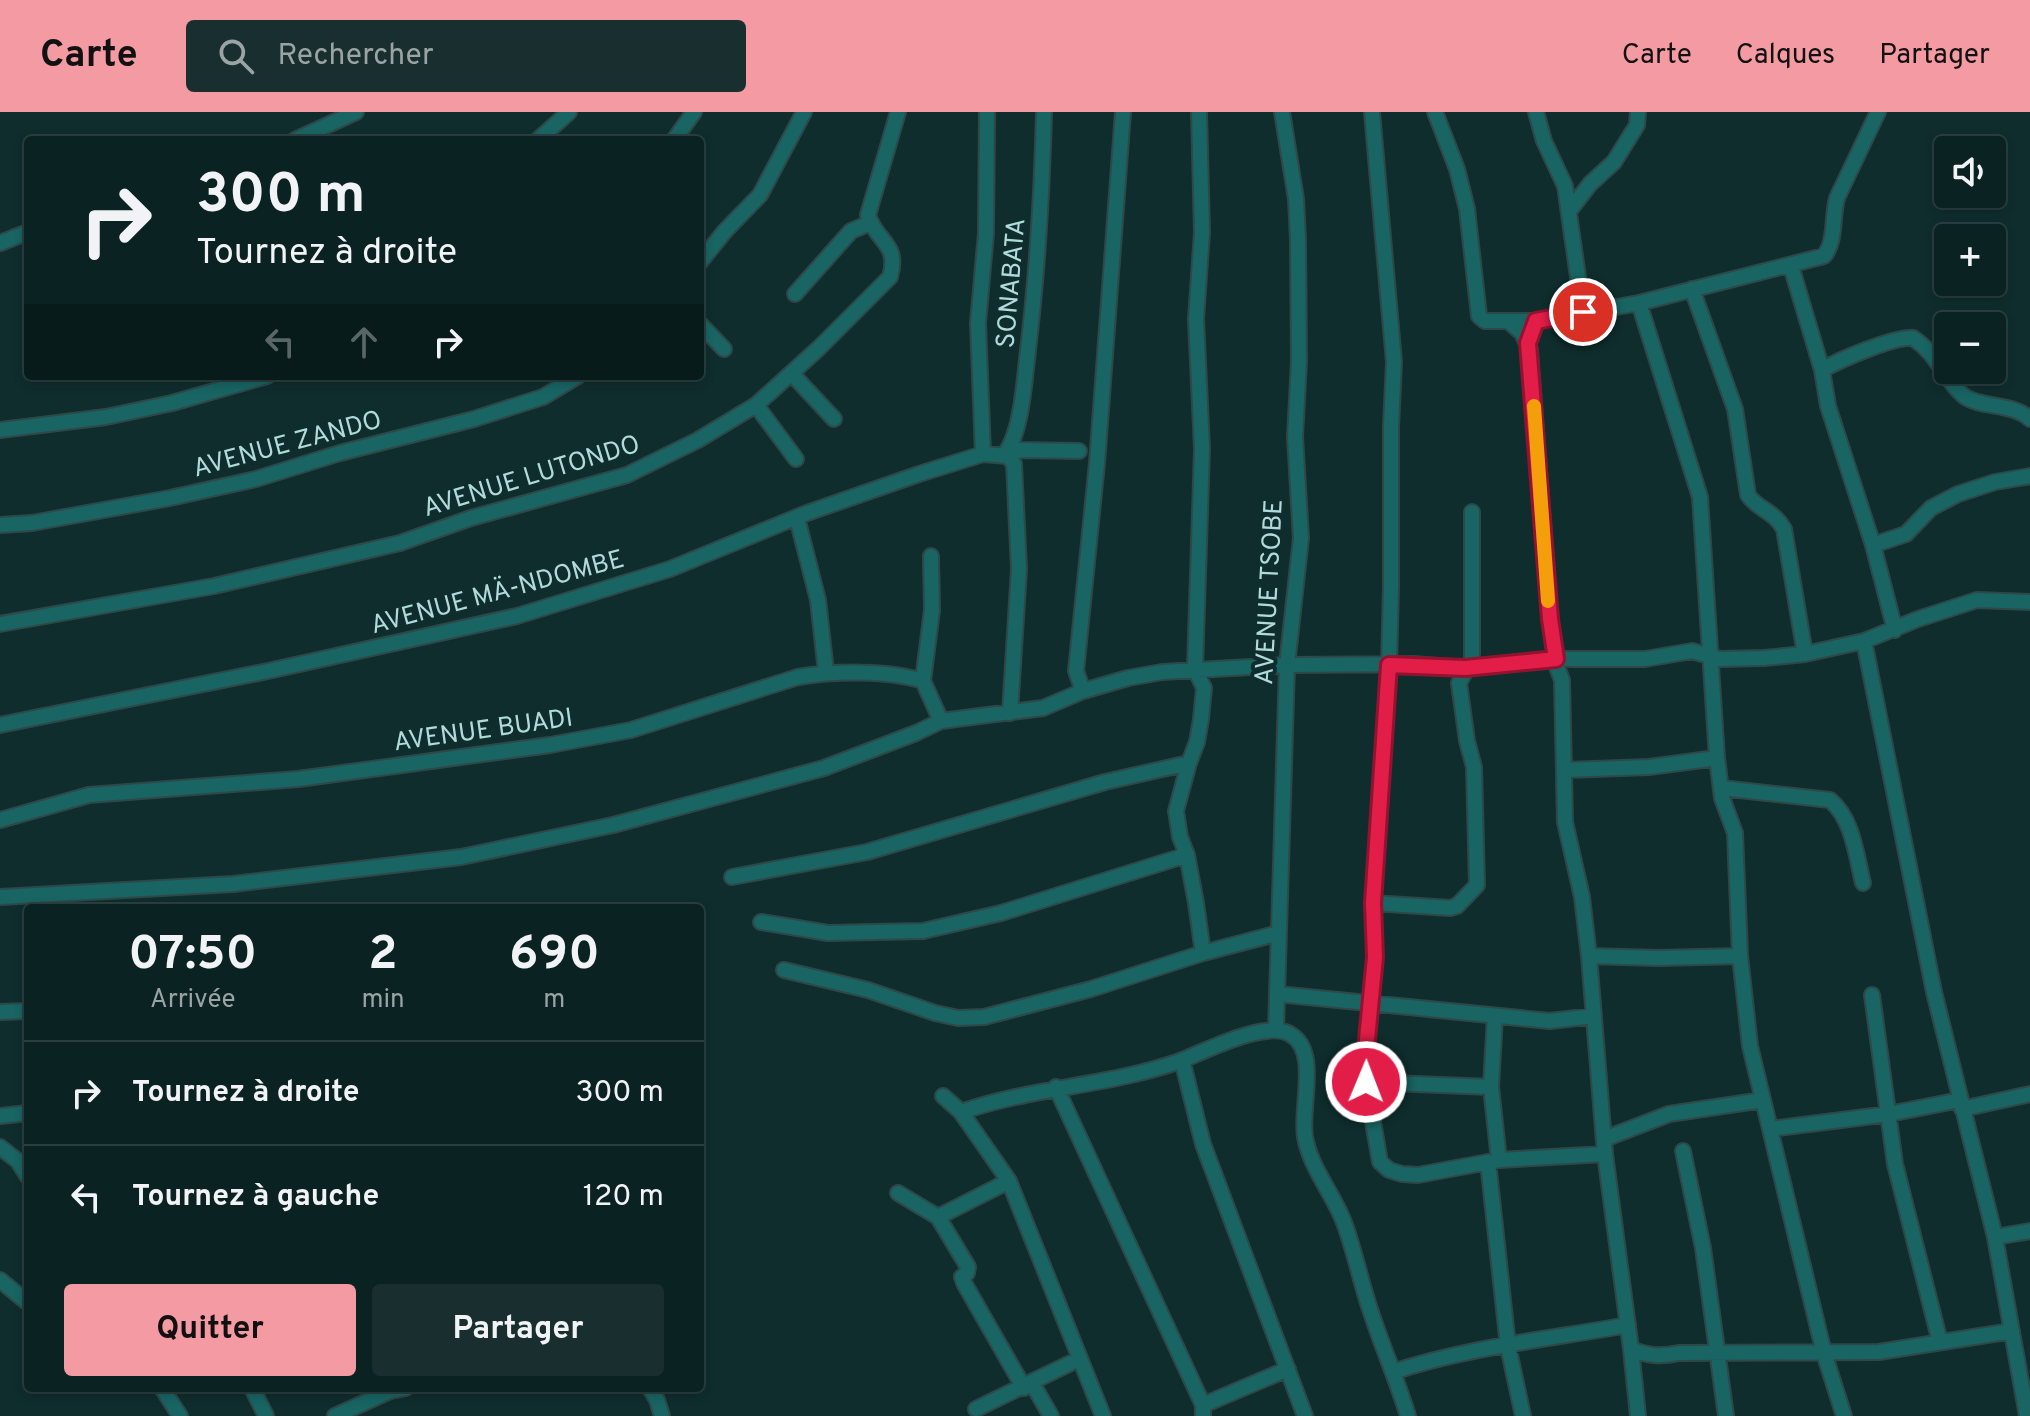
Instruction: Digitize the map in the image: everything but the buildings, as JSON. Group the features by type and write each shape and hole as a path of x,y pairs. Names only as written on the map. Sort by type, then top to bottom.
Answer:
{"street":[{"path":"304,136 356,112"},
{"path":"542,136 569,112"},
{"path":"677,136 694,112"},
{"path":"704,257 760,195 804,112"},
{"path":"795,294 851,231 870,223 869,207 898,112"},
{"path":"987,112 986,233 978,323 997,454 1014,464 1019,569 1010,713"},
{"name":"SONABATA","path":"997,454 1013,442 1024,383 1038,267 1044,112"},
{"path":"1083,691 1076,671 1097,463 1123,112"},
{"path":"1199,112 1202,232 1196,319 1202,449 1195,669 1204,688 1197,742 1176,811 1180,837 1187,855 1203,953"},
{"name":"AVENUE TSOBE","path":"1276,1029 1287,665 1301,538 1295,437 1299,313 1296,199 1282,112"},
{"path":"1372,112 1384,220 1394,362 1389,665 1373,903 1375,957 1366,1050 1366,1082 1380,1162 1389,1170 1418,1175 1604,1146 1669,1114 1763,1100"},
{"path":"1435,112 1457,169 1467,209 1479,319 1508,321 1536,321 1639,303 1818,259 1829,250 1832,213 1837,198 1878,112"},
{"path":"1536,112 1544,141 1565,186 1583,312"},
{"path":"1570,210 1614,162 1637,125 1638,112"},
{"name":"AVENUE LUTONDO","path":"0,624 214,586 400,543 471,518 627,475 698,440 756,405 792,374 890,277 894,262 892,250 870,223"},
{"path":"0,243 24,234"},
{"path":"1791,266 1822,370 1828,406 1873,545 1895,630"},
{"path":"1692,289 1735,409 1748,495 1778,517 1784,529 1805,654"},
{"path":"1639,303 1700,497 1717,758 1721,788 1735,833 1740,956 1750,1046 1824,1353 1844,1416"},
{"path":"1508,321 1528,343"},
{"path":"1536,321 1528,343 1550,619 1562,680 1565,822 1582,897 1604,1146 1638,1416"},
{"path":"704,328 724,349"},
{"path":"1822,370 1889,343 1913,338 1933,354 1965,397 2018,410 2030,419"},
{"path":"792,374 834,419"},
{"path":"0,430 106,417 172,403 253,380"},
{"name":"AVENUE ZANDO","path":"0,525 32,523 256,479 340,453 474,419 543,397 571,380"},
{"path":"756,405 796,459"},
{"name":"AVENUE MA¨-NDOMBE","path":"0,725 282,668 517,616 670,569 797,518 997,454 1020,450 1079,451"},
{"path":"1873,545 1906,534 1931,508 1958,494 1995,482 2030,476"},
{"path":"1373,903 1450,908 1457,906 1477,885 1474,767 1459,683 1472,659 1472,512"},
{"path":"797,518 818,600 826,672"},
{"path":"931,556 932,610 923,681 941,721"},
{"path":"0,897 41,902 233,884 461,857 613,825 824,768 941,721 1043,708 1083,691 1128,678 1195,669 1287,665 1465,668 1556,659 1645,659 1692,651 1720,659 1805,654 1864,641 1968,602 2030,602"},
{"path":"1864,641 1934,992 1995,1237 2012,1331 2025,1367 2027,1416"},
{"name":"AVENUE BUADI","path":"0,820 89,795 298,779 550,745 631,730 798,677 826,672 896,674 923,681"},
{"path":"1566,770 1649,767 1717,758"},
{"path":"732,877 867,852 1105,782 1189,763"},
{"path":"1721,788 1830,800 1840,809 1852,836 1863,883"},
{"path":"761,922 828,933 923,931 1001,913 1187,855"},
{"path":"784,970 868,990 935,1013 958,1018 984,1017 1279,933"},
{"path":"1589,956 1740,956"},
{"path":"1277,994 1550,1021 1594,1016"},
{"path":"1872,995 1895,1164 1940,1342"},
{"path":"0,1012 24,1011"},
{"path":"1495,1016 1491,1087 1494,1161 1508,1346 1523,1416"},
{"path":"961,1112 1056,1087 1153,1070 1249,1035 1276,1029 1297,1039 1305,1053 1307,1068 1303,1105 1305,1136 1319,1177 1344,1221 1372,1317 1408,1416"},
{"path":"1182,1060 1203,1144 1305,1416"},
{"path":"1366,1082 1491,1087"},
{"path":"1056,1087 1203,1410 1288,1369"},
{"path":"1770,1129 2030,1094"},
{"path":"943,1096 961,1112 1009,1181 1103,1416"},
{"path":"0,1116 24,1113"},
{"path":"0,1147 18,1161 24,1171"},
{"path":"1683,1151 1703,1248 1726,1416"},
{"path":"938,1217 1009,1181"},
{"path":"898,1193 938,1217 968,1267 962,1277 964,1283 1028,1386 1051,1416"},
{"path":"1995,1237 2030,1231"},
{"path":"0,1280 24,1300"},
{"path":"1393,1372 1416,1364 1628,1325"},
{"path":"1631,1349 1646,1355 1665,1356 1679,1353 1879,1352 2012,1331"},
{"path":"976,1409 1079,1359"},
{"path":"165,1392 180,1416"},
{"path":"254,1392 266,1416"},
{"path":"335,1416 388,1392"},
{"path":"652,1392 662,1416"}],"slow traffic":[{"path":"1534,406 1548,601"}],"route":[{"path":"1366,1082 1375,957 1373,903 1389,665 1465,668 1556,659 1550,619 1528,343 1536,321 1583,312"}]}
